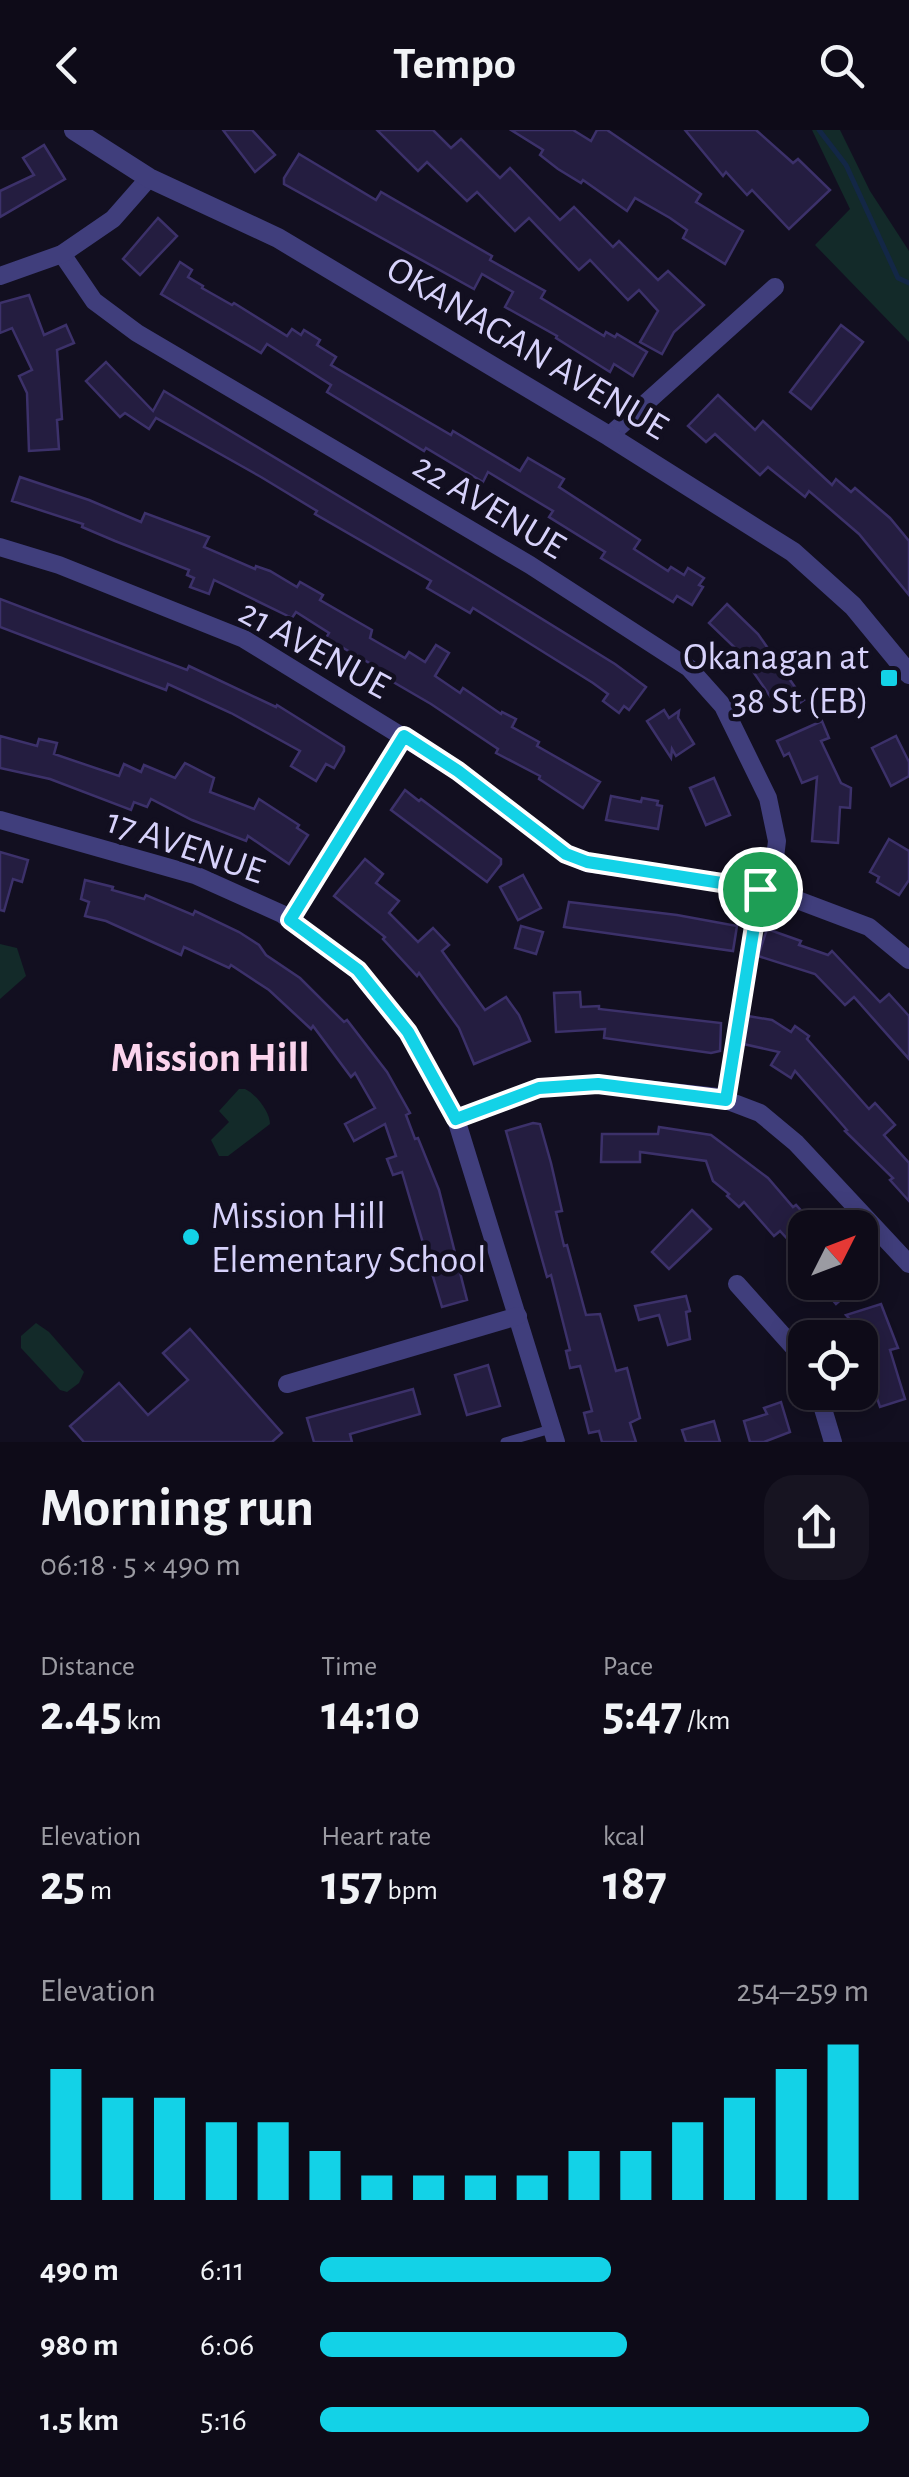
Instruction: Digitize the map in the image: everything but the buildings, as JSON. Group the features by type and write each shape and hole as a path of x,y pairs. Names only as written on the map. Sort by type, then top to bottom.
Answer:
{"street":[{"name":"OKANAGAN AVENUE","path":"74,130 149,178 278,238 609,436 793,552 853,606 909,674"},
{"path":"0,276 62,254 114,219 149,178"},
{"name":"22 AVENUE","path":"62,254 94,300 137,333 530,565 689,668 723,706 768,798 778,841 766,890"},
{"path":"609,436 775,286"},
{"name":"21 AVENUE","path":"0,547 59,565 244,639 458,771 566,854 587,862 766,890 869,927 909,960"},
{"name":"17 AVENUE","path":"0,820 195,875 290,920 358,970 408,1032 456,1119 554,1436"},
{"path":"456,1119 539,1088 598,1084 726,1100 760,1113 796,1142 909,1264"},
{"path":"737,1284 788,1341"},
{"path":"287,1384 518,1316"},
{"path":"823,1410 833,1442"}],"lane":[{"path":"506,1442 554,1436"}],"path":[{"path":"290,920 404,736"},
{"path":"726,1100 766,890"}],"green space":[{"path":"812,130 840,130 870,191 909,251 909,342 815,245 850,209"},
{"path":"0,944 17,948 26,976 0,999"},
{"path":"239,1089 258,1099 270,1124 228,1156 219,1156 211,1140 229,1122 219,1111"},
{"path":"36,1323 84,1372 79,1383 67,1392 60,1390 21,1348 21,1336"}],"waterway":[{"path":"819,130 846,165 898,278 909,283"}],"place":[{"name":"Okanagan at 38 St (EB)","path":"889,678"},
{"name":"Mission Hill Elementary School","path":"191,1237"}],"district":[{"name":"Mission Hill","path":"210,1056"}],"route":[{"path":"404,736 458,771 566,854 587,862 760,889 726,1100 598,1084 539,1088 456,1119 408,1032 358,970 290,920 404,736"}]}
